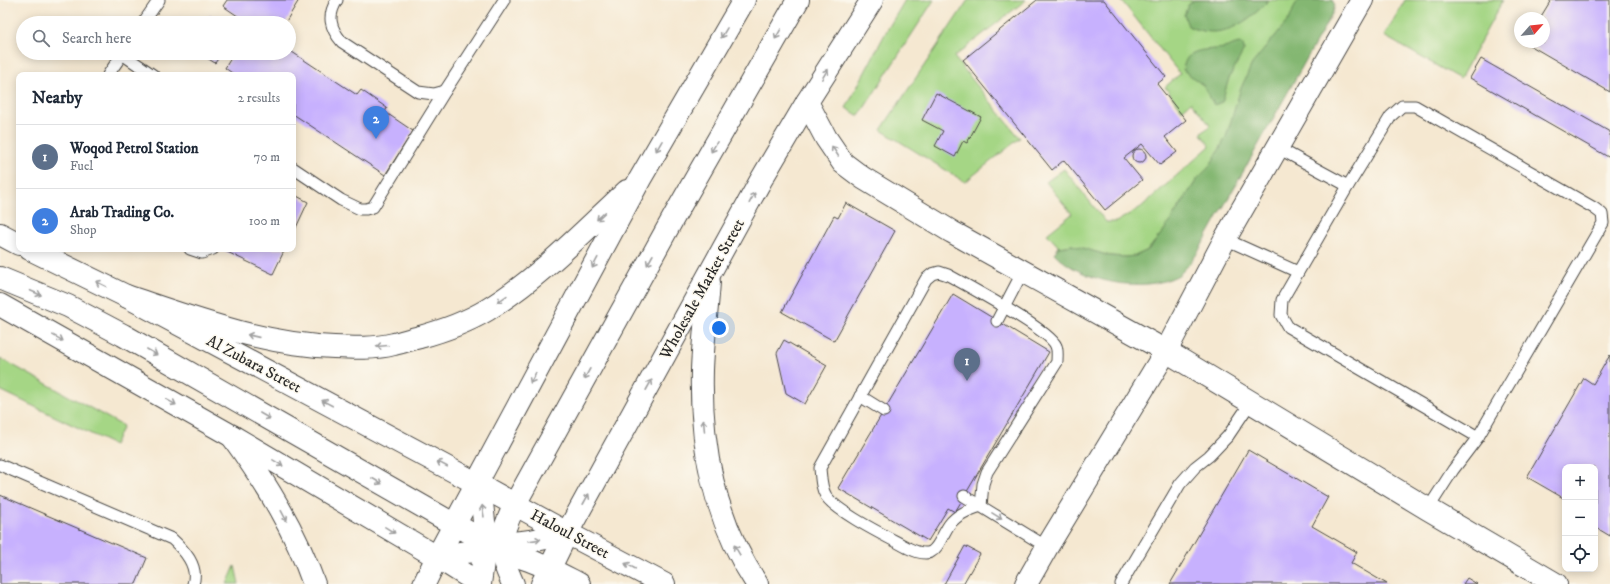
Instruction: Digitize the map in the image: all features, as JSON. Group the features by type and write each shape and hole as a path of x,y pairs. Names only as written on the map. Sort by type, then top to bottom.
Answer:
{"main road":[{"path":"424,584 476,483 640,179 744,0"},
{"path":"0,305 232,436 480,584 494,546 515,504 676,213 798,0"},
{"name":"Wholesale Market Street","path":"546,576 567,533 710,276 761,180 807,102 872,0"},
{"path":"1026,584 1166,351 1225,239 1362,0"},
{"path":"807,102 826,138 843,163 863,178 952,232 1166,351 1428,509 1542,581"},
{"path":"126,296 230,330 283,343 354,348 393,345 441,331 486,310 527,282 562,252 640,179"},
{"path":"0,234 16,242"},
{"name":"Al Zubara Street","path":"36,252 126,296 476,483"},
{"path":"710,276 702,370 703,418 707,462 714,490 734,545 757,584"},
{"path":"0,278 68,306 123,335 455,525 494,546 517,556 546,576 580,584"},
{"path":"232,436 262,478 284,516 303,554 314,584"},
{"path":"476,483 494,546 513,584"},
{"name":"Haloul Street","path":"476,483 664,584"},
{"path":"437,557 567,533"}],"lane":[{"path":"148,16 159,0"},
{"path":"337,0 332,8 332,26 336,35 342,42 418,92 434,94 445,91"},
{"path":"296,170 341,200 360,209 372,207 504,0"},
{"path":"110,72 118,60"},
{"path":"131,60 149,72"},
{"path":"1428,509 1453,470 1478,437 1603,223 1602,214 1594,208 1415,106 1402,106 1391,116 1298,272 1282,300 1281,315 1288,327 1478,437"},
{"path":"1278,148 1348,186"},
{"path":"1225,239 1298,272"},
{"path":"997,321 1023,271"},
{"path":"939,272 948,275 1047,335 1056,346 1057,362 987,472 983,484 981,506 960,515 950,525 940,544 935,550 926,553 917,553 837,506 826,495 821,481 820,468 860,396 926,280 932,274 939,272"},
{"path":"860,396 884,411"},
{"path":"1121,584 1180,484 1194,467 1209,456 1228,436 1251,402"},
{"path":"0,465 172,539 184,550 192,565 195,577 193,584"},
{"path":"964,496 1047,547"}],"green space":[{"path":"905,0 934,0 859,116 846,108 887,30"},
{"path":"968,0 1026,0 954,57 1020,138 965,182 881,130"},
{"path":"1121,0 1319,0 1210,166 1198,178 1165,229 1148,250 1135,256 1125,257 1110,256 1072,245 1059,247 1047,234 1072,214 1046,182 1064,169 1106,222 1116,222 1141,207 1210,146 1201,134 1210,125 1191,102 1182,110 1165,87 1180,74"},
{"path":"1194,0 1269,0 1252,16 1233,28 1211,32 1188,26 1184,15 1188,5"},
{"path":"1299,0 1332,0 1335,5 1333,12 1197,254 1188,266 1177,276 1162,281 1146,284 1129,284 1095,278 1066,263 1054,253 1059,247 1072,245 1110,256 1125,257 1135,256 1148,250 1165,229 1198,178 1208,168 1214,159 1226,137 1241,88 1252,64 1290,18 1295,5"},
{"path":"1405,0 1503,0 1460,79 1384,36"},
{"path":"1239,43 1243,45 1244,50 1229,78 1222,102 1214,105 1204,86 1183,70 1185,62 1188,57 1198,51 1224,48"},
{"path":"0,358 123,426 114,445 0,390"},
{"path":"235,566 239,584 227,584"}],"building":[{"path":"227,0 299,0 289,16 238,16 223,6"},
{"path":"1037,0 1104,0 1166,77 1157,84 1186,120 1165,137 1177,152 1160,165 1142,144 1124,158 1142,180 1105,210 1064,160 1052,170 963,60"},
{"path":"1551,0 1610,0 1610,92 1535,48 1550,48 1550,12 1544,12"},
{"path":"296,55 357,95 361,90 387,108 385,112 413,131 385,175 296,116 296,72 231,72 225,68 230,60 296,60"},
{"path":"1481,59 1610,132 1610,158 1470,78"},
{"path":"210,60 217,60 215,63"},
{"path":"936,93 981,117 967,143 963,141 955,157 935,146 943,131 922,120"},
{"path":"1139,149 1144,151 1146,156 1144,161 1139,163 1134,161 1132,156 1134,151"},
{"path":"296,196 308,202 296,228"},
{"path":"846,203 895,231 834,341 782,312 834,216 838,218"},
{"path":"227,252 284,252 273,274"},
{"path":"953,294 1049,352 955,512 948,508 928,541 838,488"},
{"path":"784,340 827,365 805,404 786,393 777,353"},
{"path":"1610,355 1610,536 1598,529 1598,464 1562,464 1562,497 1527,477 1584,378 1593,384"},
{"path":"1248,450 1328,497 1312,526 1357,552 1351,563 1387,584 1170,584"},
{"path":"0,495 147,558 136,584 0,584"},
{"path":"965,546 980,554 963,584 944,584"},
{"path":"1467,578 1477,584 1463,584"}],"place":[{"name":"Arab Trading Co.","path":"376,139"},
{"name":"Woqod Petrol Station","path":"967,381"}]}
